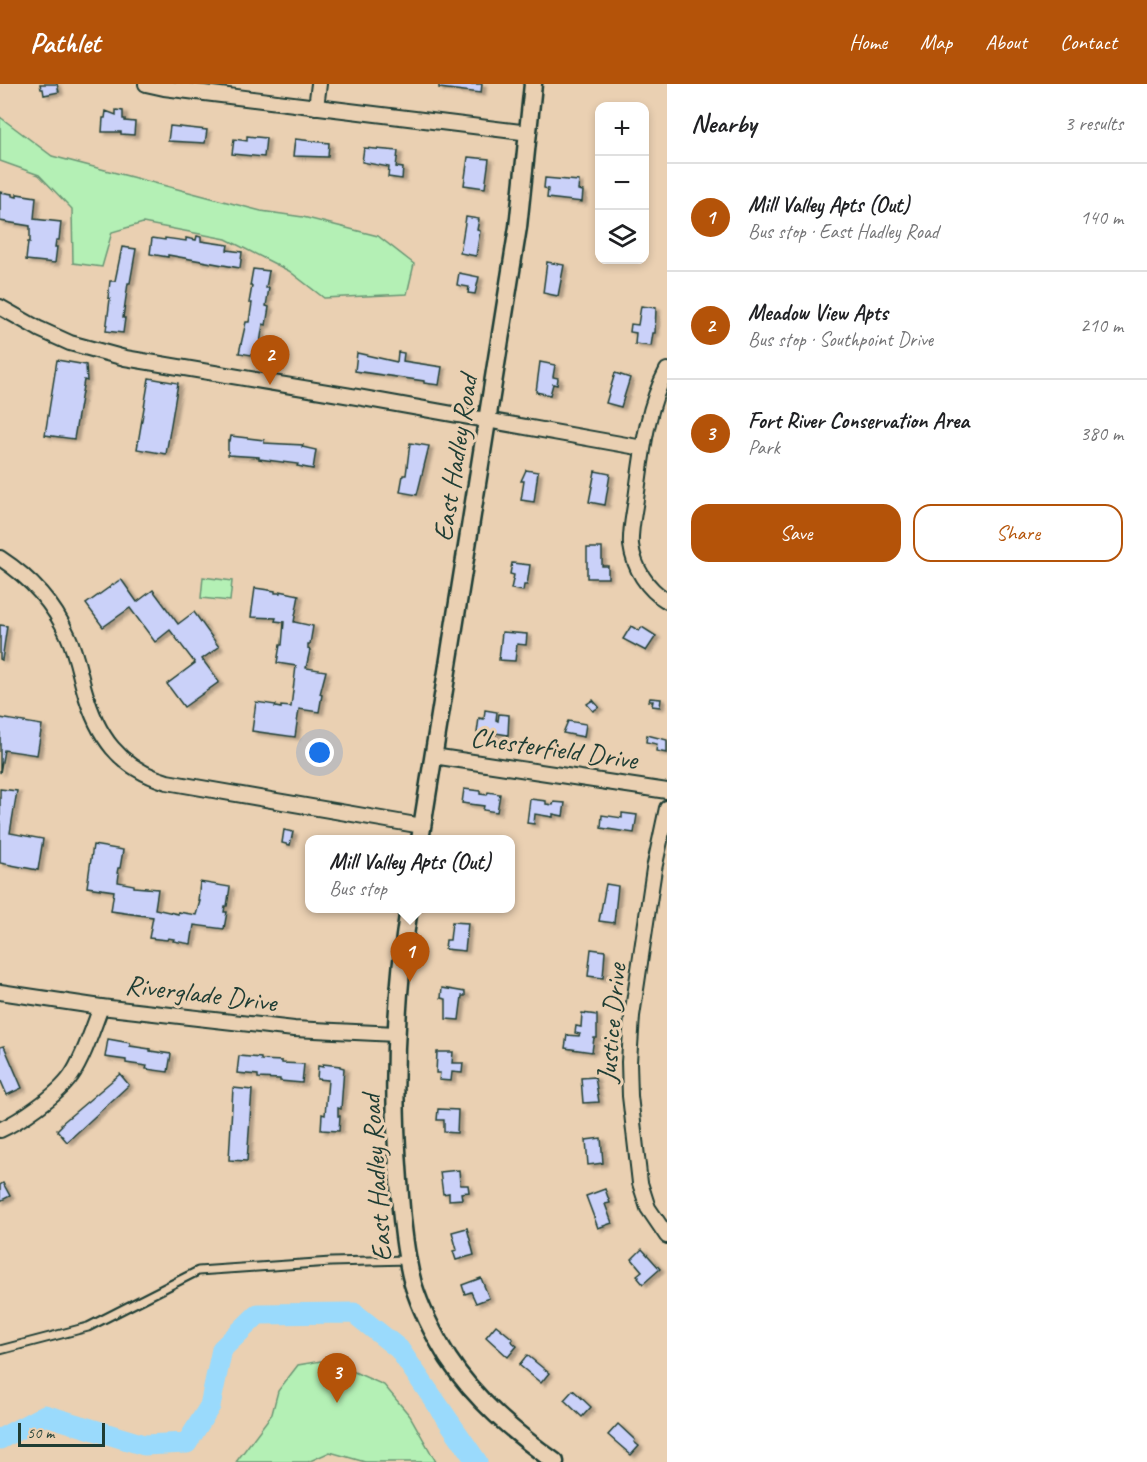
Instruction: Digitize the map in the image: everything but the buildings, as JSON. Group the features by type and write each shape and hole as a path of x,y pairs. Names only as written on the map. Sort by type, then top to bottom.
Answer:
{"street":[{"path":"146,84 529,133"},
{"path":"316,107 319,84"},
{"name":"East Hadley Road","path":"421,833 518,227 533,84"},
{"path":"0,307 70,343 115,356 643,448"},
{"path":"667,370 656,396 643,448 631,543 637,564 647,584 667,601"},
{"path":"0,558 34,586 57,617 71,643 95,724 115,752 140,772 167,782 421,833"},
{"name":"Chesterfield Drive","path":"433,756 667,790"},
{"name":"Justice Drive","path":"667,808 654,869 632,1016 629,1062 630,1096 640,1183 648,1208 667,1236"},
{"name":"East Hadley Road","path":"408,913 396,1034 398,1164 408,1260 414,1286 441,1346 456,1370 493,1412 555,1462"},
{"name":"Riverglade Drive","path":"0,992 101,1007 294,1029 396,1034"},
{"path":"0,1130 13,1125 40,1105 71,1077 101,1007"}],"lane":[{"path":"0,1350 88,1327 198,1271 331,1262 408,1260"}],"green space":[{"path":"0,117 52,156 261,211 303,217 378,236 414,264 407,294 324,298 289,271 226,239 143,223 112,232 102,267 73,263 72,209 39,175 0,161"},
{"path":"203,577 232,581 230,601 201,598"},
{"path":"321,1361 384,1385 410,1416 436,1462 365,1462 330,1452 308,1462 236,1462 272,1414 278,1391 298,1365"}],"waterway":[{"path":"0,1439 45,1415 144,1445 187,1443 210,1406 222,1349 258,1314 354,1313 399,1349 477,1462"}],"place":[{"name":"Meadow View Apts","path":"270,385"},
{"name":"Mill Valley Apts (Out)","path":"410,982"},
{"name":"Fort River Conservation Area","path":"337,1403"}]}
